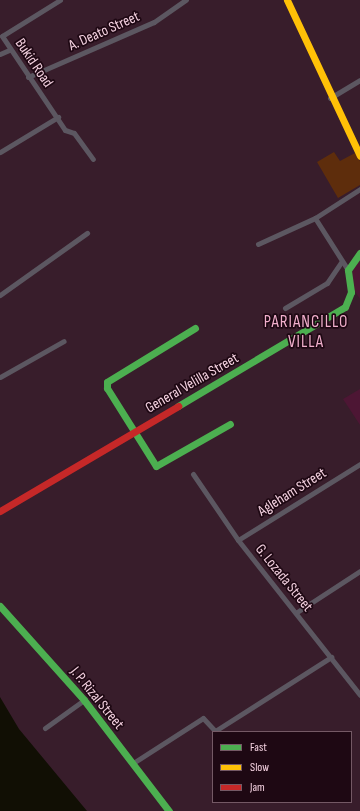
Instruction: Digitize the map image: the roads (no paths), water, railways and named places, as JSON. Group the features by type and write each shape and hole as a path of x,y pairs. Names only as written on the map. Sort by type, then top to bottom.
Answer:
{"main road":[{"path":"287,0 330,98 360,156"},
{"path":"348,270 360,253"},
{"name":"General Velilla Street","path":"0,510 345,307 351,292 348,270"},
{"path":"195,328 107,382 107,388 156,466 230,424"},
{"name":"J. P. Rizal Street","path":"0,606 84,700 169,811"}],"street":[{"name":"Bukid Road","path":"60,0 2,34 9,50 28,77 58,117 93,159"},
{"name":"A. Deato Street","path":"28,77 154,22 186,0"},
{"path":"0,54 9,50"},
{"path":"330,98 360,80"},
{"path":"0,152 58,117"},
{"path":"258,244 316,218 360,189"},
{"path":"316,218 341,262 348,270"},
{"path":"0,295 87,233"},
{"path":"285,308 327,283 341,262"},
{"path":"0,377 64,341"},
{"name":"Agleham Street","path":"238,540 360,464"},
{"name":"G. Lozada Street","path":"193,474 238,540 297,612 360,696"},
{"path":"297,612 360,571"},
{"path":"133,763 203,718 215,731 331,657"},
{"path":"45,728 84,700"}],"district":[{"name":"PARIANCILLO VILLA","path":"306,333"}]}
